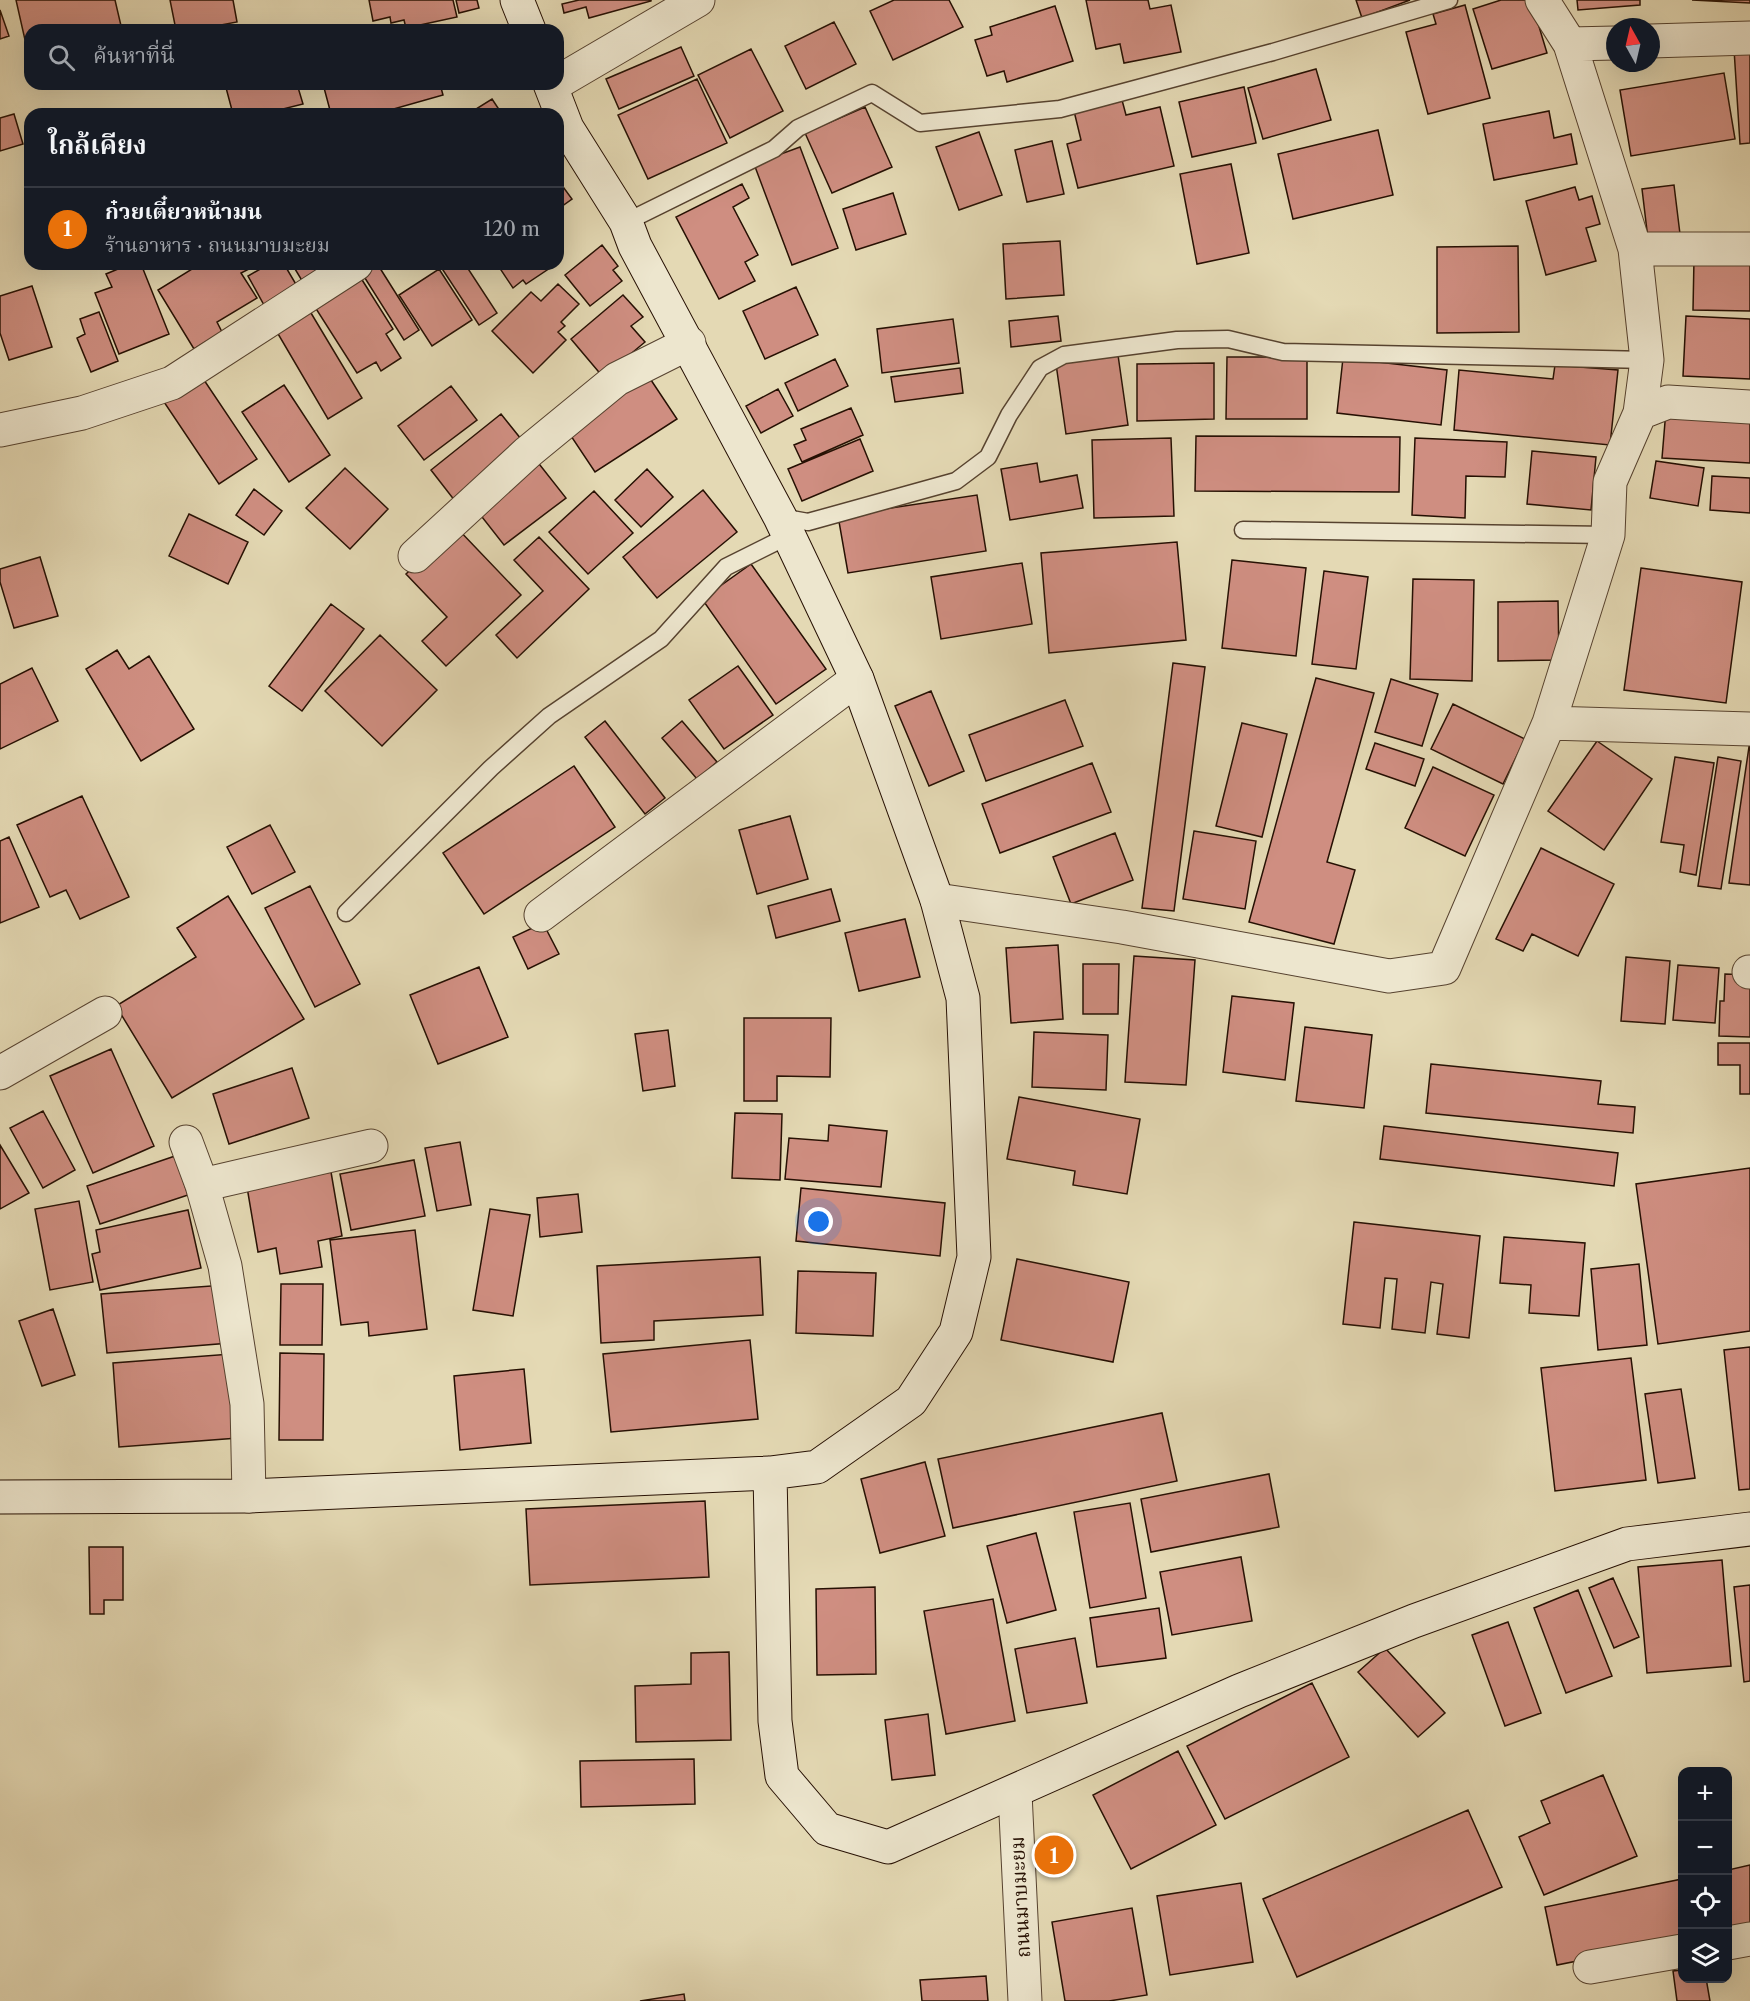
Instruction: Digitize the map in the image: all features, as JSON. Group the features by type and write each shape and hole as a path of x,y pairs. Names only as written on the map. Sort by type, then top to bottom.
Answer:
{"street":[{"path":"517,0 527,24"},
{"path":"564,78 698,0"},
{"path":"937,900 1122,927 1389,976 1444,968 1548,723 1608,535 1610,482 1640,413 1647,360 1635,249 1569,44 1542,0"},
{"path":"1660,42 1750,38"},
{"path":"1569,44 1606,43"},
{"path":"554,90 558,108"},
{"path":"0,1497 249,1496 770,1473 817,1467 911,1401 956,1332 974,1257 963,998 937,900 857,679 784,527 689,343 635,246 626,222 564,134"},
{"path":"1635,249 1750,249"},
{"path":"0,430 82,413 172,383 347,270"},
{"path":"415,556 528,452 617,379 689,343"},
{"path":"1640,413 1668,402 1750,407"},
{"path":"541,915 857,679"},
{"path":"1548,723 1750,729"},
{"path":"0,1073 105,1013"},
{"path":"186,1142 202,1185 225,1266 247,1404 249,1496"},
{"path":"202,1185 371,1146"},
{"path":"770,1473 775,1721 782,1776 827,1829 888,1847 1015,1793 1239,1691 1414,1621 1627,1544 1750,1529"},
{"name":"ถนนมาบมะยม","path":"1015,1793 1025,2001"},
{"path":"1732,1942 1750,1939"},
{"path":"1590,1967 1678,1952"}],"lane":[{"path":"626,222 774,149 798,128 872,93 920,123 1060,109 1273,52 1449,0"},
{"path":"346,913 491,768 549,716 661,639 726,567 784,527 956,481 988,457 1009,415 1040,368 1064,355 1176,340 1228,339 1283,352 1647,360"},
{"path":"1243,530 1608,535"}],"building":[{"path":"16,0 115,0 121,24 24,24 24,35"},
{"path":"170,0 233,0 237,22 175,24"},
{"path":"369,0 453,0 457,17 425,24 405,24 404,20 391,23 390,17 373,21"},
{"path":"456,0 477,0 479,8 459,13"},
{"path":"579,0 651,1 589,18 586,7 564,13 562,4"},
{"path":"894,0 949,0 963,27 893,60 870,11"},
{"path":"1086,0 1148,0 1150,9 1171,5 1181,52 1124,63 1120,44 1096,49"},
{"path":"1356,0 1410,0 1362,18"},
{"path":"1501,0 1531,0 1547,53 1492,69 1473,9"},
{"path":"1577,0 1640,0 1640,5 1578,10"},
{"path":"1692,0 1750,0 1750,3"},
{"path":"1465,5 1490,98 1428,114 1406,32 1436,24 1433,14"},
{"path":"1055,6 1073,61 1007,82 1004,71 987,76 975,40 992,35 990,27"},
{"path":"0,10 9,36 0,39"},
{"path":"834,22 856,64 806,89 785,46"},
{"path":"681,47 694,76 619,109 606,79"},
{"path":"1750,48 1750,143 1740,144 1734,49"},
{"path":"751,49 783,111 730,138 698,75"},
{"path":"1316,69 1331,120 1263,139 1248,88"},
{"path":"1724,73 1735,139 1631,156 1620,90"},
{"path":"697,79 727,143 648,179 618,115"},
{"path":"1244,87 1256,143 1192,157 1179,102"},
{"path":"227,90 299,90 303,104 287,108 231,108"},
{"path":"325,90 442,90 443,95 397,108 329,108"},
{"path":"492,99 498,108 478,108"},
{"path":"1122,100 1126,115 1160,107 1174,166 1078,188 1067,144 1081,140 1074,111"},
{"path":"865,107 892,167 832,193 805,133"},
{"path":"1549,111 1554,138 1571,134 1577,164 1494,180 1483,124"},
{"path":"14,114 23,144 0,151 0,118"},
{"path":"1378,130 1393,195 1293,219 1278,154"},
{"path":"979,132 1002,195 959,210 936,147"},
{"path":"1052,141 1064,194 1027,202 1015,150"},
{"path":"800,147 838,248 792,265 754,164"},
{"path":"1231,164 1249,253 1197,264 1180,174"},
{"path":"742,184 749,198 733,207 758,255 745,262 755,281 719,299 676,217"},
{"path":"1674,185 1680,234 1648,239 1642,189"},
{"path":"1575,187 1579,200 1592,196 1600,224 1586,228 1596,261 1546,275 1526,201"},
{"path":"564,188 572,199 564,205"},
{"path":"893,193 906,234 856,250 843,209"},
{"path":"1060,241 1064,295 1006,299 1003,244"},
{"path":"602,245 618,266 613,270 622,281 590,306 565,275"},
{"path":"1518,246 1519,332 1437,333 1437,247"},
{"path":"1694,259 1750,260 1750,311 1693,310"},
{"path":"116,270 143,270 169,334 119,354 95,293 112,287 106,274"},
{"path":"190,270 247,270 241,273 257,298 217,322 222,332 194,349 158,290"},
{"path":"258,270 288,270 297,286 264,305 248,276"},
{"path":"296,270 320,270 321,272 304,284"},
{"path":"370,270 381,270 419,330 404,340 363,275"},
{"path":"440,270 472,320 432,346 399,295"},
{"path":"443,270 469,270 497,313 479,325"},
{"path":"501,270 547,270 526,284 523,280 513,288"},
{"path":"359,275 393,329 386,334 401,358 381,371 376,362 357,373 313,304"},
{"path":"558,284 579,304 561,322 565,326 558,332 566,340 533,373 492,331 531,292 541,301"},
{"path":"32,286 52,347 9,360 0,333 0,296"},
{"path":"796,287 818,335 765,359 743,311"},
{"path":"623,295 643,317 631,326 645,342 603,377 571,339"},
{"path":"308,308 362,398 328,419 274,327"},
{"path":"99,312 118,361 91,372 77,338 85,334 80,319"},
{"path":"1058,316 1061,341 1011,347 1009,321"},
{"path":"1686,316 1750,319 1750,379 1683,376"},
{"path":"953,319 959,363 882,373 877,329"},
{"path":"1118,355 1128,425 1066,434 1056,364"},
{"path":"1227,357 1307,357 1307,419 1226,419"},
{"path":"1343,358 1447,370 1441,425 1337,413"},
{"path":"835,359 848,386 798,411 785,383"},
{"path":"1214,363 1214,419 1137,421 1137,364"},
{"path":"1555,365 1618,370 1610,445 1454,430 1459,370 1553,379"},
{"path":"960,368 963,393 895,402 891,377"},
{"path":"202,377 257,459 219,484 164,402"},
{"path":"649,377 677,419 595,472 567,430"},
{"path":"284,385 330,455 289,482 242,412"},
{"path":"451,386 477,420 424,460 398,426"},
{"path":"778,389 793,416 761,433 746,406"},
{"path":"851,408 863,435 802,462 794,445 806,440 801,429"},
{"path":"1666,410 1750,416 1750,463 1662,458"},
{"path":"501,414 525,444 455,501 431,470"},
{"path":"1196,436 1400,437 1399,492 1195,491"},
{"path":"1171,438 1174,516 1094,518 1092,440"},
{"path":"1415,438 1507,442 1505,477 1466,476 1465,518 1412,515"},
{"path":"860,439 873,471 802,501 788,469"},
{"path":"1532,451 1596,457 1591,510 1527,504"},
{"path":"536,460 566,498 504,545 475,508"},
{"path":"1656,461 1704,468 1698,506 1650,498"},
{"path":"1037,463 1040,482 1077,475 1083,508 1010,520 1001,469"},
{"path":"345,468 388,509 350,549 306,508"},
{"path":"647,469 673,497 641,527 615,500"},
{"path":"1712,476 1750,478 1750,513 1710,510"},
{"path":"254,489 282,511 264,535 236,515"},
{"path":"703,490 737,532 657,598 623,557"},
{"path":"594,491 633,533 588,574 549,532"},
{"path":"977,495 986,551 848,573 838,516"},
{"path":"189,514 248,542 228,584 169,556"},
{"path":"456,527 521,595 446,666 422,641 447,617 406,574"},
{"path":"539,537 589,589 517,658 496,635 543,591 514,560"},
{"path":"1177,542 1186,640 1049,653 1041,553"},
{"path":"40,557 58,616 14,628 0,582 0,569"},
{"path":"1232,560 1306,568 1296,656 1222,648"},
{"path":"1022,563 1032,624 941,639 931,577"},
{"path":"751,564 826,669 776,704 702,599"},
{"path":"1641,568 1742,582 1726,703 1624,690"},
{"path":"1324,571 1368,577 1356,669 1312,664"},
{"path":"1413,579 1474,580 1472,681 1410,679"},
{"path":"1558,601 1559,660 1498,661 1498,602"},
{"path":"331,604 364,629 302,711 269,686"},
{"path":"380,635 437,690 382,746 325,691"},
{"path":"117,650 129,669 149,656 194,729 141,761 86,669"},
{"path":"1173,663 1205,667 1174,911 1142,908"},
{"path":"738,666 773,715 724,749 689,700"},
{"path":"32,668 58,721 0,749 0,684"},
{"path":"1316,678 1374,693 1327,862 1355,870 1334,944 1249,922"},
{"path":"1391,679 1438,694 1422,746 1375,732"},
{"path":"931,691 964,771 929,786 895,706"},
{"path":"1065,700 1083,746 986,781 969,735"},
{"path":"1453,704 1525,739 1503,784 1431,749"},
{"path":"605,721 665,798 645,814 585,737"},
{"path":"682,721 717,762 697,779 662,738"},
{"path":"1242,723 1287,734 1262,837 1216,826"},
{"path":"1750,740 1750,885 1729,883"},
{"path":"1597,741 1652,779 1604,850 1548,811"},
{"path":"1375,743 1424,759 1415,786 1366,769"},
{"path":"1675,757 1714,763 1696,875 1680,872 1684,845 1661,842"},
{"path":"1718,757 1741,761 1721,889 1698,886"},
{"path":"1092,763 1111,812 1000,853 982,804"},
{"path":"574,766 615,827 484,914 443,853"},
{"path":"1433,767 1494,795 1465,856 1405,828"},
{"path":"82,796 129,897 80,919 66,890 50,897 17,825"},
{"path":"790,816 808,879 757,894 739,830"},
{"path":"270,825 295,872 252,894 227,847"},
{"path":"1194,831 1256,841 1245,909 1183,899"},
{"path":"1115,833 1133,880 1071,904 1053,857"},
{"path":"9,837 39,907 0,923 0,841"},
{"path":"1541,848 1614,884 1578,956 1532,934 1523,951 1496,939"},
{"path":"310,886 360,984 315,1007 265,908"},
{"path":"831,889 840,921 776,938 768,906"},
{"path":"228,896 304,1019 172,1098 116,1006 196,957 177,928"},
{"path":"905,919 920,977 859,991 845,933"},
{"path":"543,923 559,954 528,969 513,937"},
{"path":"1058,945 1063,1019 1011,1023 1006,948"},
{"path":"1134,956 1195,960 1186,1085 1125,1082"},
{"path":"1626,957 1670,961 1665,1024 1621,1021"},
{"path":"1083,964 1119,964 1118,1014 1083,1014"},
{"path":"1678,965 1719,968 1715,1023 1673,1020"},
{"path":"479,967 508,1037 438,1064 410,995"},
{"path":"1725,974 1750,975 1750,1037 1719,1036 1720,1001 1724,1001"},
{"path":"1232,996 1294,1003 1285,1080 1223,1072"},
{"path":"744,1018 831,1018 830,1077 777,1076 777,1101 744,1101"},
{"path":"1305,1027 1372,1035 1364,1108 1296,1101"},
{"path":"668,1030 675,1086 643,1091 635,1034"},
{"path":"1034,1032 1108,1035 1106,1090 1032,1087"},
{"path":"1718,1043 1750,1043 1750,1094 1740,1094 1740,1065 1718,1065"},
{"path":"111,1049 154,1146 93,1173 50,1076"},
{"path":"1431,1064 1601,1081 1598,1104 1635,1107 1633,1133 1426,1113"},
{"path":"292,1068 309,1118 229,1144 213,1094"},
{"path":"1019,1097 1140,1119 1127,1194 1073,1185 1075,1171 1007,1159"},
{"path":"43,1111 75,1170 43,1188 10,1128"},
{"path":"735,1113 782,1114 780,1180 732,1178"},
{"path":"829,1125 887,1131 881,1187 785,1179 789,1138 828,1141"},
{"path":"1384,1126 1618,1153 1614,1186 1380,1159"},
{"path":"460,1142 471,1205 437,1211 425,1148"},
{"path":"0,1145 29,1193 0,1209"},
{"path":"175,1156 188,1195 100,1224 87,1186"},
{"path":"414,1160 425,1216 351,1230 340,1174"},
{"path":"1750,1168 1750,1331 1658,1344 1636,1184"},
{"path":"331,1172 342,1236 318,1241 322,1267 280,1274 276,1248 258,1252 247,1187"},
{"path":"801,1188 945,1203 940,1256 796,1241"},
{"path":"578,1194 582,1232 540,1237 537,1198"},
{"path":"79,1201 93,1282 50,1290 35,1209"},
{"path":"490,1209 530,1215 513,1316 473,1310"},
{"path":"188,1210 201,1268 100,1290 92,1254 100,1252 96,1230"},
{"path":"1354,1222 1480,1236 1469,1338 1437,1334 1443,1284 1431,1282 1425,1333 1392,1329 1397,1279 1385,1278 1380,1328 1343,1324"},
{"path":"415,1230 427,1329 369,1336 368,1322 341,1325 330,1240"},
{"path":"1504,1237 1585,1243 1579,1316 1529,1313 1531,1285 1500,1283"},
{"path":"760,1257 763,1315 654,1321 654,1340 601,1343 597,1266"},
{"path":"1017,1259 1129,1282 1113,1362 1001,1340"},
{"path":"1639,1264 1647,1345 1598,1350 1591,1269"},
{"path":"798,1271 876,1273 873,1336 796,1333"},
{"path":"281,1284 323,1284 322,1345 280,1345"},
{"path":"225,1285 230,1343 107,1353 101,1294"},
{"path":"53,1309 75,1375 42,1386 19,1321"},
{"path":"750,1340 758,1419 611,1432 603,1354"},
{"path":"1750,1347 1750,1489 1739,1490 1724,1350"},
{"path":"280,1353 324,1354 323,1440 279,1440"},
{"path":"231,1354 238,1438 119,1447 113,1363"},
{"path":"1631,1358 1646,1480 1555,1491 1541,1368"},
{"path":"524,1369 531,1443 460,1450 454,1376"},
{"path":"1681,1389 1695,1478 1658,1483 1645,1394"},
{"path":"1162,1413 1177,1481 953,1528 938,1459"},
{"path":"925,1462 945,1536 880,1553 861,1479"},
{"path":"1269,1474 1279,1527 1151,1552 1141,1499"},
{"path":"705,1501 709,1577 530,1585 526,1509"},
{"path":"1130,1503 1146,1598 1090,1608 1074,1512"},
{"path":"1036,1533 1056,1610 1007,1623 987,1546"},
{"path":"89,1547 123,1547 123,1600 104,1600 104,1614 90,1614"},
{"path":"1241,1557 1252,1621 1172,1635 1160,1572"},
{"path":"1722,1560 1731,1666 1647,1673 1638,1567"},
{"path":"1613,1578 1639,1637 1614,1648 1589,1588"},
{"path":"1750,1585 1750,1681 1744,1682 1734,1587"},
{"path":"875,1587 876,1674 817,1675 816,1589"},
{"path":"1578,1590 1612,1676 1566,1693 1534,1608"},
{"path":"993,1599 1015,1721 946,1734 924,1611"},
{"path":"1159,1608 1166,1658 1097,1667 1090,1618"},
{"path":"1508,1622 1541,1713 1505,1726 1472,1635"},
{"path":"1075,1638 1087,1703 1027,1713 1015,1649"},
{"path":"1385,1648 1445,1713 1418,1737 1358,1672"},
{"path":"729,1652 731,1740 636,1742 635,1686 691,1684 691,1653"},
{"path":"1312,1683 1349,1757 1225,1819 1187,1746"},
{"path":"928,1714 935,1775 892,1780 885,1720"},
{"path":"1178,1751 1216,1825 1131,1869 1093,1795"},
{"path":"694,1759 695,1804 581,1807 580,1761"},
{"path":"1603,1775 1637,1856 1544,1895 1519,1837 1550,1823 1541,1801"},
{"path":"1468,1810 1502,1887 1297,1977 1263,1899"},
{"path":"1750,1865 1750,1926 1732,1930 1732,1875 1732,1869"},
{"path":"1678,1880 1678,1941 1557,1965 1545,1907"},
{"path":"1241,1883 1253,1962 1170,1975 1157,1896"},
{"path":"1132,1908 1147,1995 1109,2001 1065,2001 1052,1922"},
{"path":"1678,1970 1678,1983 1707,1983 1710,2001 1677,2001 1673,1971"},
{"path":"986,1976 988,2001 922,2001 920,1980"},
{"path":"684,1994 685,2001 640,2001"}],"place":[{"name":"ก๋วยเตี๋ยวหน้ามน","path":"1054,1855"}]}
